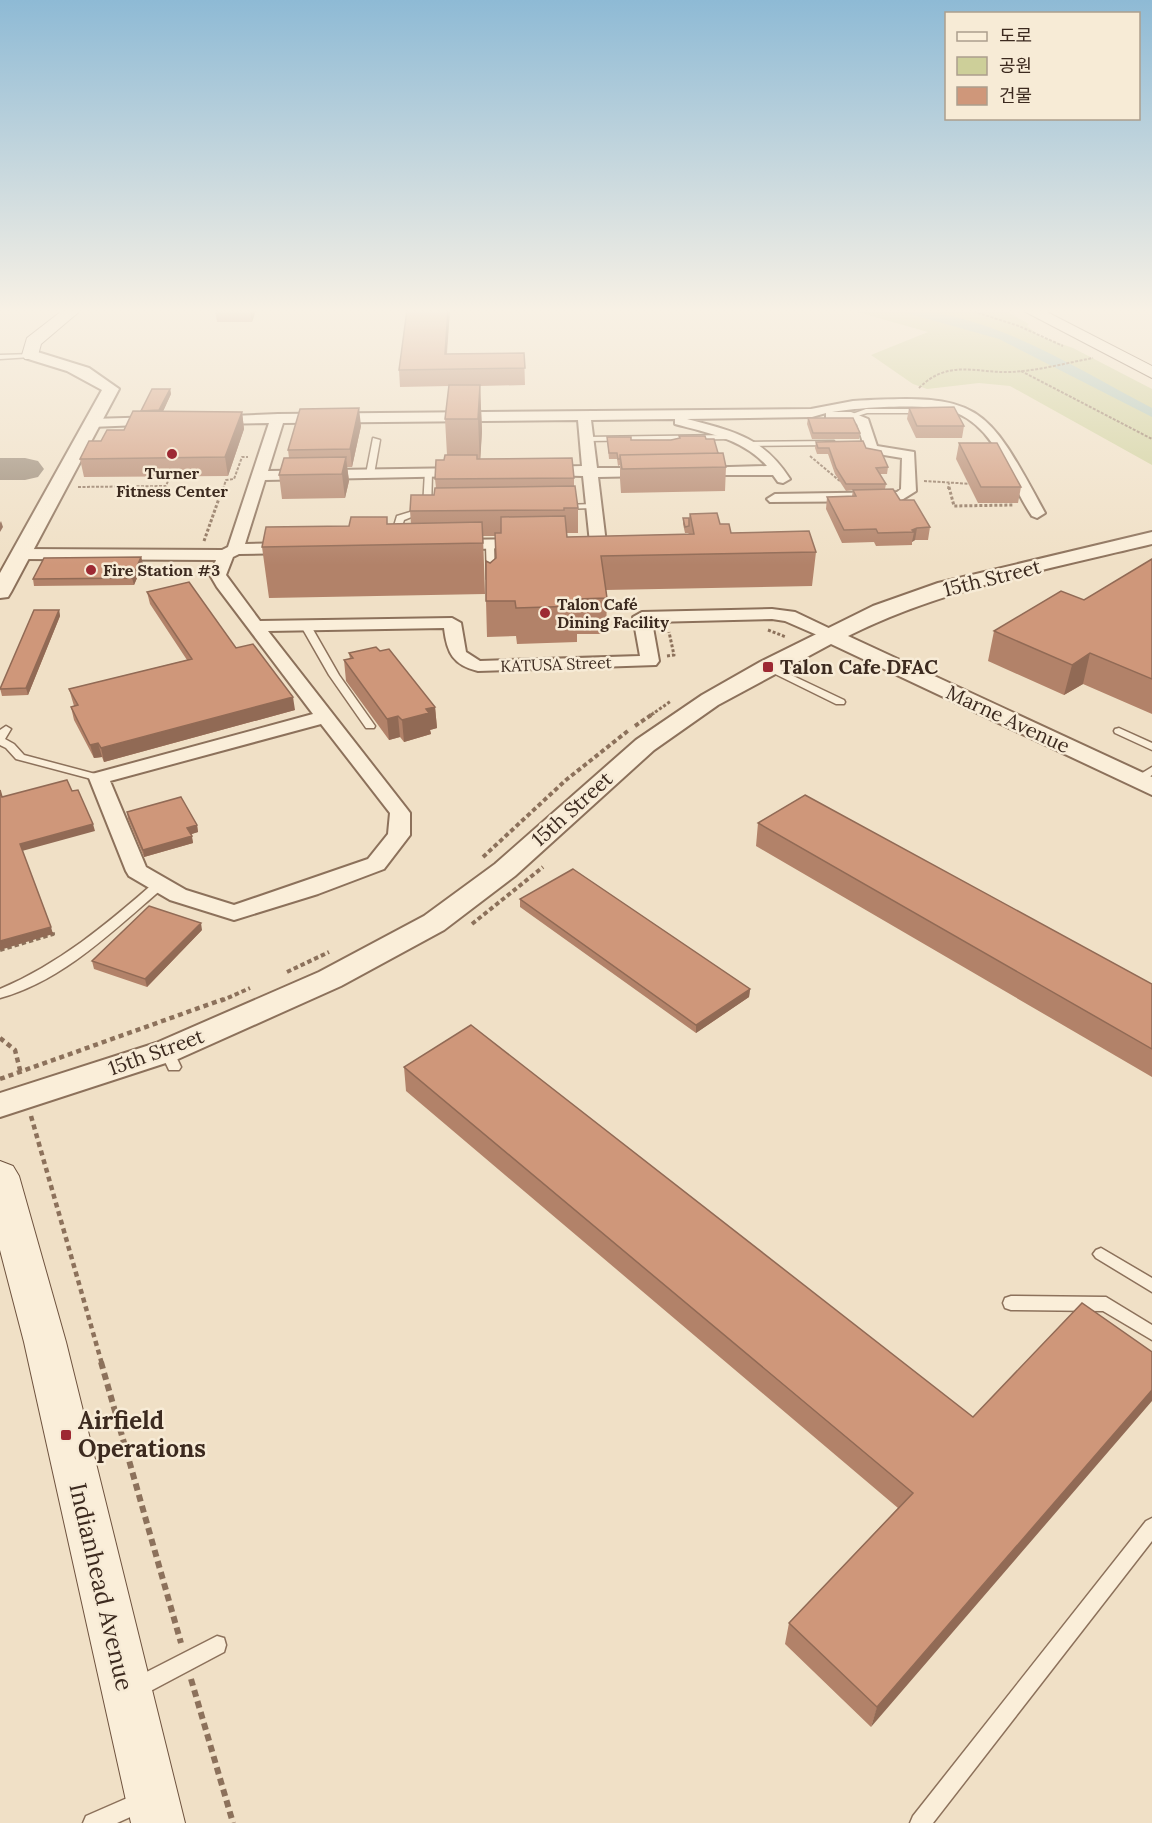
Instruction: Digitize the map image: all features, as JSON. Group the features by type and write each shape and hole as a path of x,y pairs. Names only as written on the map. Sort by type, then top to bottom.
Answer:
{"main road":[{"name":"Indianhead Avenue","path":"0,1176 45,1342 155,1810"}],"street":[{"path":"0,592 107,395"},
{"path":"812,413 856,405 928,404 962,410 976,419 998,442 1035,509"},
{"path":"194,420 278,418 296,414 555,411 584,415 812,413 851,416 863,422 862,443 871,449 909,456 908,490 900,496 775,499"},
{"path":"584,415 593,506 592,543 617,542"},
{"path":"637,415 679,421 747,444 770,459 796,498"},
{"path":"278,418 260,476 231,552 219,575 256,627 326,717 400,813 399,835 376,864 334,881 234,914 178,896 137,871 99,778 326,717"},
{"path":"91,423 173,421"},
{"path":"683,472 777,470"},
{"path":"530,471 661,472"},
{"path":"260,476 486,472"},
{"name":"15th Street","path":"13,1100 171,1059 330,979 434,923 505,870 645,745 710,700 768,667 881,611 946,588 1152,538"},
{"path":"436,546 539,544"},
{"path":"21,554 200,555 303,548"},
{"path":"649,656 642,617 772,614 789,616 831,636"},
{"name":"KATUSA Street","path":"256,627 452,622 457,656 463,662 478,666 650,662 649,656"},
{"name":"Marne Avenue","path":"831,636 1148,779"}],"lane":[{"path":"851,416 866,411 926,411"},
{"path":"585,439 730,437"},
{"path":"370,474 376,440"},
{"path":"747,444 844,443"},
{"path":"426,509 428,473"},
{"path":"545,507 593,506"},
{"path":"393,546 400,518 426,509 438,509"},
{"path":"490,545 491,593"},
{"path":"306,626 334,675 370,726"},
{"path":"768,667 840,702"},
{"path":"6,729 0,740 10,746 20,757 99,778"},
{"path":"1119,731 1152,747"},
{"path":"0,994 29,984 80,953 159,885"},
{"path":"1101,1254 1152,1287"},
{"path":"1011,1303 1106,1304 1152,1333"},
{"path":"920,1823 1152,1527"},
{"path":"126,1694 217,1645"},
{"path":"93,1823 155,1810"}],"path":[{"path":"902,395 910,404"},
{"path":"1067,395 1152,439"},
{"path":"796,444 857,497"},
{"path":"200,555 226,480 234,480 242,457 266,456"},
{"path":"58,487 166,486 170,476"},
{"path":"908,479 949,483 1021,485"},
{"path":"949,483 948,492 954,506 1035,509"},
{"path":"649,656 674,656 669,628 676,628"},
{"path":"768,630 790,639"},
{"path":"0,950 53,934 49,923"},
{"path":"0,1038 15,1050 13,1100 186,1662 233,1823"}],"green space":[{"path":"1026,395 1152,395 1152,465"}],"building":[{"path":"149,395 167,395 159,410 141,411"},
{"path":"448,395 479,395 478,419 445,419"},
{"path":"954,407 964,426 917,426 909,408"},
{"path":"359,408 350,449 288,450 300,409"},
{"path":"133,411 242,412 225,457 80,459 89,441 101,441 107,430 124,430"},
{"path":"808,418 853,418 860,433 813,433"},
{"path":"679,436 705,436 706,439 714,439 718,453 620,455 618,459 617,453 609,453 607,437 631,437 631,440 671,440 680,438"},
{"path":"863,441 866,448 881,451 888,467 876,468 886,484 846,484 836,468 829,448 818,448 816,442"},
{"path":"959,443 997,443 1021,487 981,487"},
{"path":"723,453 726,467 622,469 620,455"},
{"path":"445,455 477,455 477,459 572,458 574,478 435,479 436,460 444,460"},
{"path":"346,457 342,474 279,475 284,458"},
{"path":"575,486 578,508 410,511 411,495 434,495 435,488"},
{"path":"893,489 900,500 914,500 930,527 917,528 912,530 914,532 878,533 876,529 844,530 827,497 856,496 853,490"},
{"path":"717,513 720,524 729,524 731,533 809,531 816,552 601,556 607,598 577,599 578,606 516,608 515,601 486,601 486,561 490,563 496,558 495,533 501,533 501,517 565,516 567,537 694,534 690,514"},
{"path":"351,517 387,517 387,524 482,522 483,543 262,547 266,527 349,526"},
{"path":"683,518 689,518 689,526 685,527"},
{"name":"Fire Station #3","path":"141,557 132,578 33,579 44,558"},
{"path":"1152,559 1152,679 1090,653 1072,665 994,631 1061,591 1084,600"},
{"path":"189,582 236,648 253,644 293,697 101,748 98,743 90,745 71,707 78,705 69,689 192,659 147,592"},
{"path":"34,610 59,610 26,688 0,689"},
{"path":"376,647 380,651 389,649 435,707 426,709 429,713 402,720 398,716 387,719 344,660 353,658 349,653"},
{"path":"67,780 72,791 78,790 93,824 20,844 51,927 0,941 0,790 2,797"},
{"path":"805,795 1152,984 1152,1049 758,823"},
{"path":"181,797 197,825 187,828 192,836 143,850 127,812"},
{"path":"573,869 750,989 696,1025 520,899"},
{"path":"149,906 201,923 145,979 92,961"},
{"path":"471,1025 973,1417 1082,1303 1152,1352 1152,1390 877,1707 789,1623 913,1493 404,1067"}],"waterway":[{"path":"1117,395 1152,413"}],"taxiway":[{"path":"0,469 25,469"}],"place":[{"name":"Turner Fitness Center","path":"172,454"},
{"name":"Fire Station #3","path":"91,570"},
{"name":"Talon Café Dining Facility","path":"545,613"},
{"name":"Talon Cafe DFAC","path":"768,667"},
{"name":"Airfield Operations","path":"66,1435"}]}
